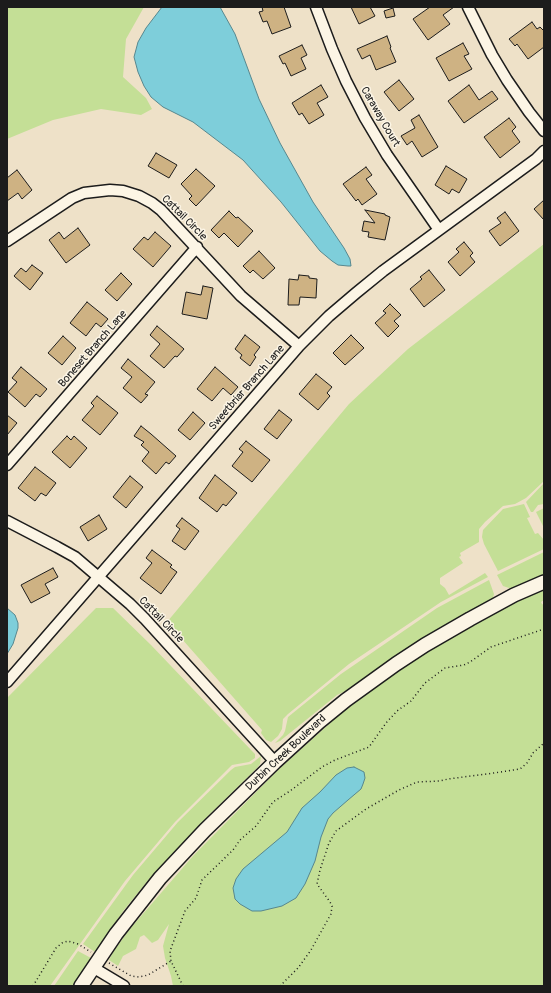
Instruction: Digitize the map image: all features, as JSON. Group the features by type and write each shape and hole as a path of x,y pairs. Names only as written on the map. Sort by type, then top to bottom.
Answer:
{"street":[{"name":"Caraway Court","path":"316,7 346,82 365,118 387,156 439,230"},
{"path":"468,7 492,55 507,80 544,131"},
{"name":"Sweetbriar Branch Lane","path":"7,682 299,346 329,316 356,293 536,159 544,151"},
{"name":"Cattail Circle","path":"7,241 72,198 84,193 110,190 123,191 139,196 161,210 241,296 299,346"},
{"name":"Boneset Branch Lane","path":"7,465 197,247"},
{"name":"Cattail Circle","path":"7,521 75,557 99,577 145,619 275,762"},
{"name":"Durbin Creek Boulevard","path":"81,986 120,928 160,878 205,830 275,762 335,709 396,664 470,619 514,595 544,582"},
{"path":"94,968 124,986"}],"path":[{"path":"183,986 171,961 170,952 185,911 196,898 202,880 240,840 256,826 273,802 322,767 335,760 369,747 386,723 397,711 410,701 425,683 445,668 464,665 491,647 544,629"},
{"path":"280,986 298,968 311,950 332,910 330,902 317,884 329,843 336,832 366,809 416,782 440,782 448,779 520,769 527,763 533,753 544,743"}],"green space":[{"path":"7,7 144,7 126,39 123,77 146,98 152,109 141,115 101,109 53,120 7,139"},
{"path":"544,244 544,481 526,498 515,504 503,506 485,522 479,529 479,542 460,553 461,556 459,557 463,563 440,578 440,584 445,588 449,595 485,573 488,577 441,602 349,664 283,719 282,729 278,736 271,742 266,740 261,733 262,730 167,622 349,404 408,349"},
{"path":"544,483 544,504 538,505 533,512 531,512 526,502"},
{"path":"524,504 530,517 527,518 535,534 538,533 544,540 544,549 498,571 484,544 482,537 483,530 503,509"},
{"path":"544,508 544,528 536,512"},
{"path":"544,552 544,576 512,589 503,586 497,575"},
{"path":"489,580 494,594 490,602 356,686 337,695 280,741 275,743 285,731 288,717 341,674 437,608"},
{"path":"544,588 544,600 541,602 544,605 544,986 173,986 163,946 169,924 158,940 152,943 144,935 140,937 136,949 123,956 118,966 109,960 129,930 193,856 278,770 349,706 410,662 460,631"},
{"path":"147,600 166,618 154,615 147,606"},
{"path":"96,608 113,608 151,645 255,754 255,758 249,762 232,765 175,822 125,881 50,986 7,986 7,698"},
{"path":"261,756 260,764 257,768 211,813 150,878 124,910 95,952 83,944 133,875 178,822 231,770 235,767 251,764"},
{"path":"78,951 91,958 72,986 54,986"}],"water":[{"path":"162,7 220,7 235,34 259,99 280,143 313,202 344,248 350,259 351,266 338,265 320,251 281,202 243,160 193,122 163,107 151,97 138,72 134,57 138,42 146,28"},
{"path":"7,608 15,615 18,628 13,644 7,654"},
{"path":"354,767 364,772 365,778 361,789 328,819 321,837 315,861 305,884 296,898 282,906 261,911 252,911 240,904 235,899 233,888 236,879 243,869 287,832 302,808 336,775 347,768"}],"building":[{"path":"262,7 284,7 291,27 272,34 267,21 263,22 259,12 263,11"},
{"path":"351,7 370,7 375,16 359,24"},
{"path":"430,7 454,7 443,15 450,24 428,40 413,19"},
{"path":"393,8 395,16 386,18 384,11"},
{"path":"532,22 537,29 540,27 544,31 544,47 528,59 517,44 515,46 509,39"},
{"path":"387,36 396,62 376,70 370,55 362,59 357,49"},
{"path":"463,43 469,54 464,56 472,69 449,81 436,58"},
{"path":"302,45 307,55 301,58 306,69 291,76 285,63 283,64 279,56"},
{"path":"399,80 414,99 399,111 384,92"},
{"path":"321,85 328,97 317,103 324,115 309,124 302,113 299,115 292,103"},
{"path":"469,85 479,100 492,91 498,99 464,123 448,101"},
{"path":"419,115 438,147 422,157 412,141 407,145 401,136 415,128 411,120"},
{"path":"509,118 516,127 512,131 520,142 500,158 484,137"},
{"path":"156,153 177,165 169,178 148,166"},
{"path":"446,166 467,179 459,193 452,189 449,194 435,185"},
{"path":"366,167 372,175 366,179 377,194 362,205 358,199 356,201 343,184"},
{"path":"196,169 215,186 196,206 189,199 192,196 181,184"},
{"path":"17,170 32,190 22,199 18,193 7,201 7,178"},
{"path":"544,200 544,220 534,209"},
{"path":"365,210 385,214 390,217 385,240 368,237 369,232 362,231 364,221 375,223"},
{"path":"229,211 253,231 238,247 224,233 219,238 211,230"},
{"path":"505,212 519,231 500,246 489,231 501,223 497,218"},
{"path":"78,228 90,245 66,263 49,240 59,232 64,239"},
{"path":"155,232 171,246 153,267 133,249 144,237 148,240"},
{"path":"464,242 473,253 470,256 475,262 460,276 448,262 459,252 456,249"},
{"path":"259,251 275,268 263,279 253,270 250,273 243,266"},
{"path":"32,265 43,273 30,290 14,276 21,268 26,272"},
{"path":"429,270 445,290 424,307 410,289 422,279 420,277"},
{"path":"121,273 132,284 117,301 105,290"},
{"path":"299,275 317,279 316,298 300,297 299,305 288,305 289,279 298,280"},
{"path":"203,286 213,288 207,319 182,314 186,292 201,295"},
{"path":"87,302 108,319 101,327 96,323 86,336 70,323"},
{"path":"390,304 401,315 394,321 399,326 388,337 375,323 386,313 383,311"},
{"path":"157,326 184,349 164,368 150,356 160,344 150,335"},
{"path":"245,335 260,347 254,355 256,357 250,366 240,358 242,355 235,349"},
{"path":"351,335 364,348 345,365 333,353"},
{"path":"63,336 76,348 62,365 48,353"},
{"path":"128,359 155,382 145,394 148,395 141,403 123,388 132,377 121,368"},
{"path":"21,367 47,389 40,397 36,394 25,407 8,392 17,382 12,378"},
{"path":"215,367 238,387 231,395 223,388 212,401 197,389"},
{"path":"316,374 332,387 327,393 330,396 318,410 299,394"},
{"path":"97,396 118,413 100,435 82,420 94,406 91,403"},
{"path":"279,410 292,420 277,439 264,429"},
{"path":"193,412 205,423 190,440 178,430"},
{"path":"7,415 17,423 7,435"},
{"path":"141,426 176,456 169,464 166,462 156,474 142,461 149,452 141,445 144,442 134,436"},
{"path":"67,436 71,440 74,436 87,448 70,468 52,452"},
{"path":"246,441 270,460 252,482 232,466 243,452 239,449"},
{"path":"35,467 56,483 46,496 41,493 35,501 18,488"},
{"path":"215,475 237,493 226,506 223,504 217,512 199,498"},
{"path":"130,476 143,487 126,508 113,497"},
{"path":"99,515 107,529 88,541 80,527"},
{"path":"182,518 199,531 185,550 172,541 180,529 176,526"},
{"path":"152,550 172,565 170,567 177,572 161,594 140,578 152,563 146,558"},
{"path":"53,568 58,577 45,584 50,593 31,603 21,585"}]}
